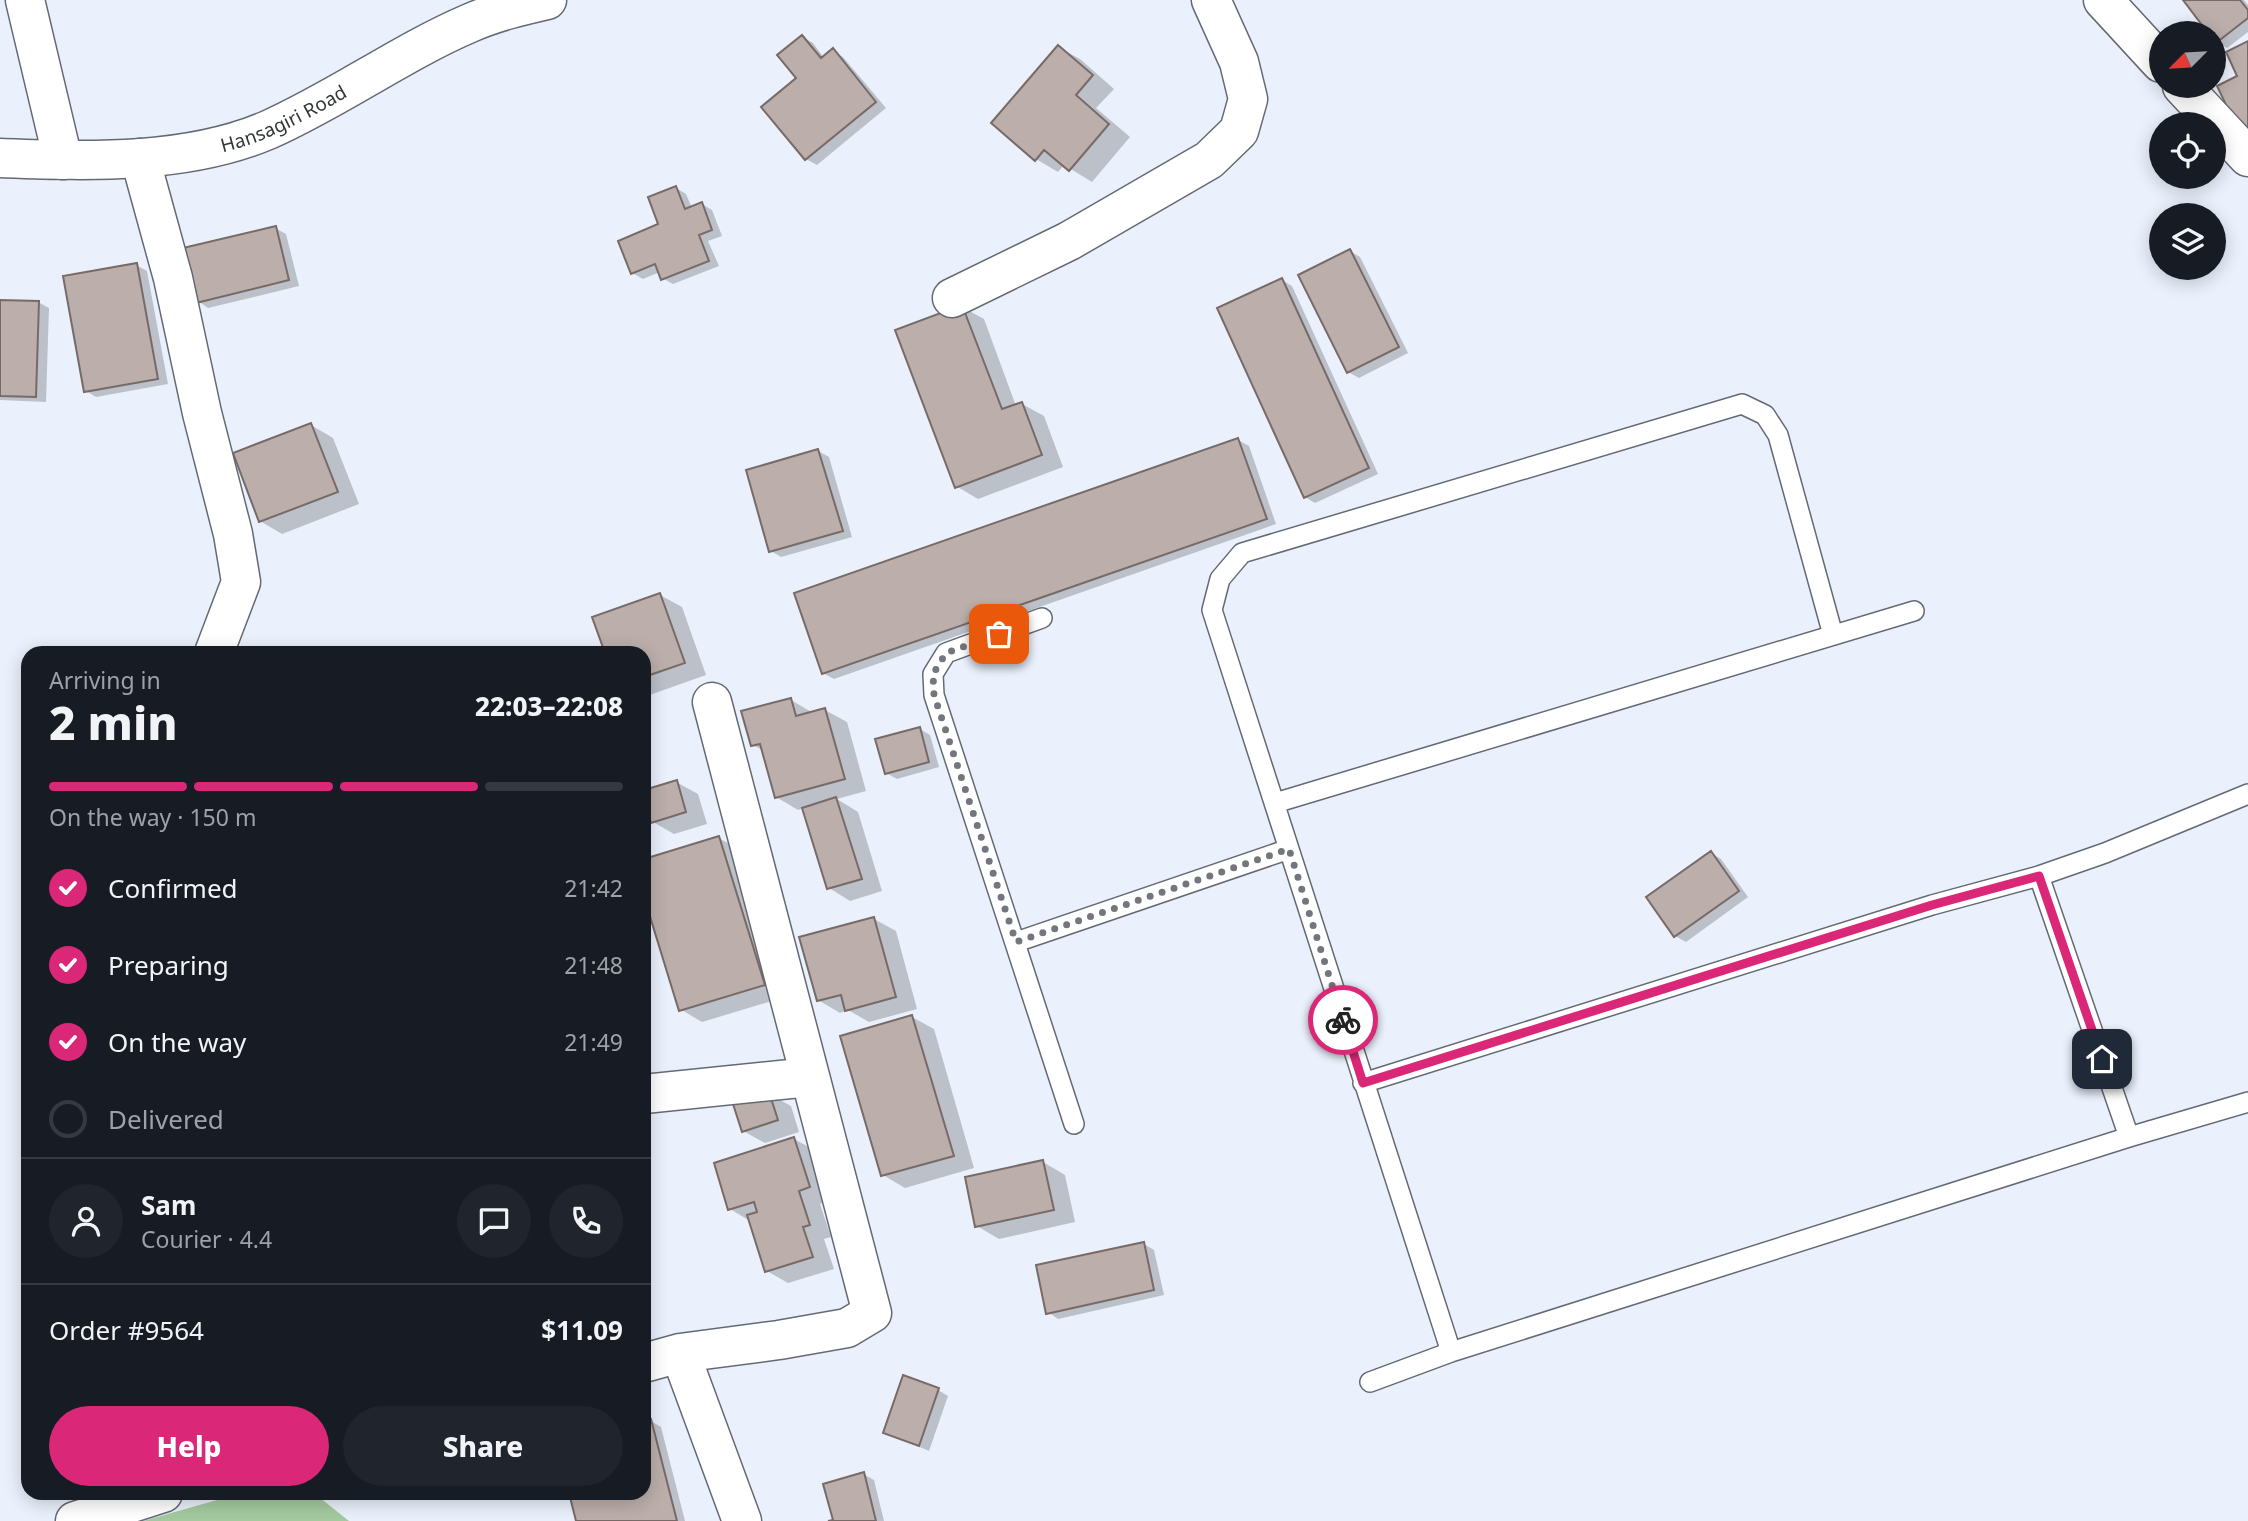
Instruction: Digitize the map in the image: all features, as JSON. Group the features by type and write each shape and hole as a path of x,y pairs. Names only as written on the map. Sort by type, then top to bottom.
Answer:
{"street":[{"path":"25,0 63,160"},
{"name":"Hansagiri Road","path":"0,158 140,158 221,146 267,130 320,104 434,40 472,22 547,0"},
{"path":"952,298 1069,241 1197,167 1209,160 1239,131 1248,99 1238,62 1212,0"},
{"path":"2103,0 2149,50"},
{"path":"2193,98 2248,156"},
{"path":"140,158 173,278 202,413 233,534 241,582 217,646"},
{"path":"651,1361 680,1353 847,1328 872,1313 712,702"},
{"path":"651,1093 810,1077"},
{"path":"680,1353 742,1521"},
{"path":"75,1521 141,1500"}],"lane":[{"path":"1451,1352 1212,610 1220,579 1242,553 1742,404 1765,415 1778,435 1833,635"},
{"path":"1275,803 1914,611"},
{"path":"1042,618 946,653 933,674 934,695 1074,1124"},
{"path":"1363,1083 1919,909 2039,876 2105,853 2248,794"},
{"path":"1016,942 1289,849"},
{"path":"2039,876 2129,1137"},
{"path":"1370,1382 1451,1352 2129,1137 2248,1102"}],"green space":[{"path":"217,1500 323,1500 349,1521 143,1521"}],"building":[{"path":"2183,0 2240,0 2248,10 2248,18 2226,35 2226,21 2199,21"},
{"path":"802,35 821,58 833,48 876,102 805,160 761,107 796,78 777,55"},
{"path":"2248,41 2248,128 2239,132 2223,98 2226,98 2226,82 2237,76 2226,52"},
{"path":"1058,45 1093,75 1076,95 1109,124 1069,171 1044,150 1035,161 991,123"},
{"path":"676,186 685,209 702,202 712,230 699,235 709,261 661,280 655,264 631,274 618,241 658,224 648,197"},
{"path":"276,226 289,280 196,303 183,248"},
{"path":"1350,249 1399,347 1347,373 1298,275"},
{"path":"137,263 158,379 84,392 63,276"},
{"path":"1282,278 1369,468 1304,498 1217,308"},
{"path":"0,300 39,301 36,397 0,396"},
{"path":"962,305 1002,409 1022,402 1042,455 955,488 895,330"},
{"path":"311,423 338,492 259,522 233,453"},
{"path":"1238,438 1267,519 822,674 794,593"},
{"path":"818,449 843,531 769,552 746,470"},
{"path":"660,593 685,663 651,675 651,646 602,646 592,617"},
{"path":"791,698 796,716 825,708 845,779 775,798 760,744 751,746 741,711"},
{"path":"920,727 929,762 885,774 875,739"},
{"path":"677,780 686,812 651,823 651,788"},
{"path":"836,797 862,879 827,889 802,808"},
{"path":"719,836 765,985 679,1011 651,920 651,857"},
{"path":"1711,851 1739,891 1674,937 1646,897"},
{"path":"874,917 896,997 845,1011 841,995 817,1001 799,937"},
{"path":"912,1015 954,1156 881,1176 840,1036"},
{"path":"769,1092 778,1120 742,1132 733,1104"},
{"path":"794,1137 810,1187 799,1191 810,1225 803,1227 813,1257 765,1272 747,1215 757,1212 754,1202 728,1210 714,1163"},
{"path":"1043,1160 1054,1210 975,1227 965,1177"},
{"path":"1144,1242 1154,1290 1046,1314 1036,1265"},
{"path":"903,1375 939,1388 919,1446 883,1433"},
{"path":"651,1419 677,1521 576,1521 571,1500 651,1500"},
{"path":"864,1472 876,1521 828,1521 833,1520 823,1484"}],"way so far":[{"path":"999,634 946,653 933,674 934,695 1016,942 1289,849 1343,1020"}],"route":[{"path":"1343,1020 1363,1083 1932,905 2039,876 2102,1059"}]}
